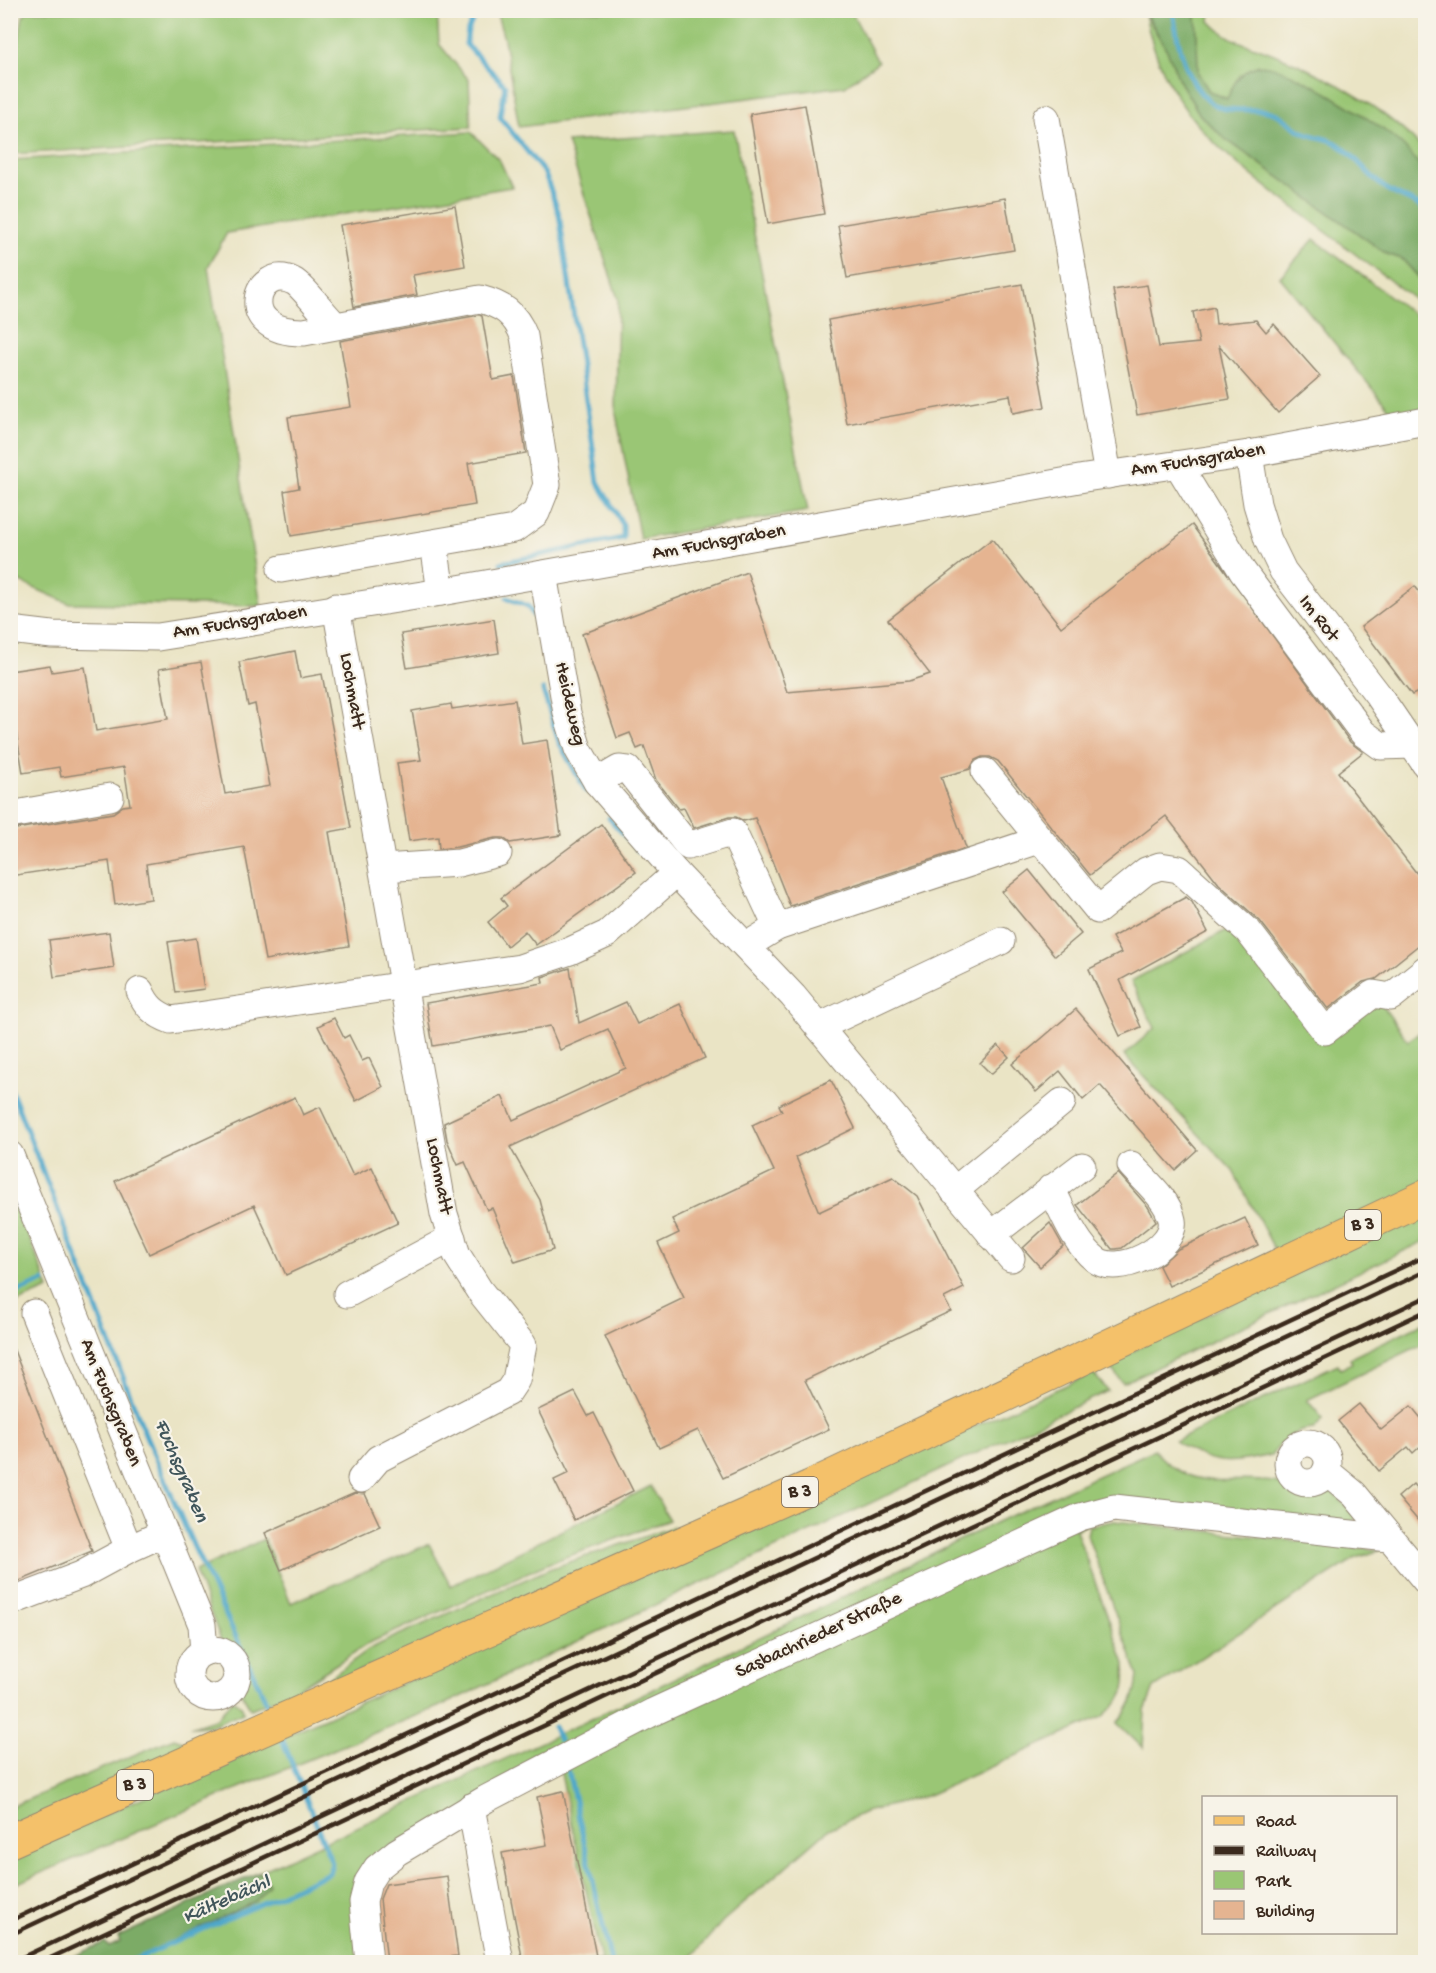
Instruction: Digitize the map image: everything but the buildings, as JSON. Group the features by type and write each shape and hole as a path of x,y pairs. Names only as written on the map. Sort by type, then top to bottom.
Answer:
{"main road":[{"name":"B 3","path":"10,1840 810,1487 1425,1196"}],"street":[{"path":"1046,118 1108,475"},
{"path":"281,570 513,529 536,513 547,485 524,336 519,321 509,311 495,303 480,299 335,326"},
{"name":"Am Fuchsgraben","path":"10,630 52,634 158,637 441,592 1108,475 1249,454 1425,421"},
{"name":"Im Rot","path":"1249,454 1257,504 1268,540 1283,571 1379,696 1419,755"},
{"path":"1178,465 1243,572 1363,733 1381,746 1419,755"},
{"path":"434,544 441,592"},
{"name":"Heideweg","path":"543,574 567,713 578,749 597,782 677,861 746,946 793,996 1011,1258"},
{"name":"Lochmatt","path":"336,607 444,1214 457,1256 479,1290 523,1345 516,1380 508,1392 378,1460 361,1479"},
{"path":"985,772 1098,910 1146,871 1160,866 1179,869 1248,931 1325,1030 1373,994 1391,997 1425,969"},
{"path":"10,815 110,797"},
{"path":"140,991 146,1005 160,1016 171,1020 520,968 570,951 606,934 677,861 733,832 777,927"},
{"path":"746,946 777,927 1039,840"},
{"path":"383,868 459,863 498,853"},
{"path":"819,1027 1001,941"},
{"path":"954,1191 1062,1102"},
{"name":"Am Fuchsgraben","path":"10,1155 202,1625 204,1652"},
{"path":"1051,1188 1079,1241 1096,1260 1112,1266 1127,1266 1166,1240 1173,1230 1172,1218 1164,1203 1131,1165"},
{"path":"991,1235 1082,1166"},
{"path":"347,1294 452,1238"},
{"path":"34,1313 129,1549"},
{"path":"1326,1471 1354,1494 1425,1581"},
{"name":"Sasbachrieder Straße","path":"369,1962 363,1902 368,1882 377,1868 397,1852 471,1807 653,1712 1080,1516 1114,1508 1388,1538"},
{"path":"10,1602 81,1575 164,1533"},
{"path":"471,1807 500,1962"}],"green space":[{"path":"29,11 437,11 439,44 469,80 471,127 11,154 11,81 23,16"},
{"path":"496,11 851,11 878,62 845,86 519,127 504,39"},
{"path":"1145,11 1196,11 1198,73 1209,91 1227,99 1235,83 1246,71 1257,66 1269,66 1287,72 1331,95 1391,135 1404,147 1425,172 1425,284 1402,259 1387,254 1224,138 1200,115 1179,80 1168,52"},
{"path":"1196,11 1211,11 1210,21 1233,39 1274,54 1336,83 1374,107 1425,151 1425,172 1400,143 1258,65 1240,75 1227,99 1209,91 1198,73"},
{"path":"1145,14 1168,52 1179,80 1200,115 1224,138 1387,254 1402,259 1425,284 1425,307 1250,174 1203,131 1167,80 1154,50"},
{"path":"734,130 808,511 640,539 616,414 618,299 567,142"},
{"path":"471,132 500,161 512,187 227,233 208,267 261,606 68,603 11,578 11,160"},
{"path":"1314,239 1425,323 1425,410 1394,415 1280,277"},
{"path":"1236,925 1324,1040 1376,997 1408,1041 1425,1028 1425,1187 1278,1256 1233,1171 1124,1055 1155,1028 1131,981"},
{"path":"10,1188 49,1289 11,1305 10,1305"},
{"path":"1425,1212 1425,1241 1123,1383 1109,1366 1147,1343"},
{"path":"1425,1322 1425,1343 1307,1400 1323,1419 1314,1429 1300,1431 1289,1436 1272,1455 1221,1461 1200,1455 1175,1441 1338,1364 1341,1369 1352,1363 1350,1358"},
{"path":"1093,1373 1108,1391 443,1705 239,1788 11,1886 10,1855 323,1719"},
{"path":"1154,1450 1169,1465 1184,1474 1198,1478 1279,1483 1308,1490 1328,1488 1355,1514 1355,1520 1346,1525 1131,1504 385,1849 362,1962 130,1962 256,1901 264,1875 257,1873 585,1722 999,1521"},
{"path":"651,1486 669,1520 549,1563 369,1643 296,1690 251,1709 240,1691 195,1571 264,1539 291,1603 429,1544 451,1586"},
{"path":"1114,1521 1380,1550 1354,1559 1154,1688 1145,1711 1143,1748 1117,1723 1132,1701 1138,1676 1087,1535 1089,1526"},
{"path":"1073,1522 1125,1664 1122,1694 1102,1717 926,1796 865,1812 829,1829 723,1921 687,1962 588,1962 601,1960 559,1765"},
{"path":"673,1527 675,1533 311,1692 368,1650 394,1637 549,1569"},
{"path":"233,1699 242,1707 243,1712 210,1726 190,1727 217,1718"},
{"path":"174,1738 183,1741 187,1749 11,1829 10,1807"},
{"path":"257,1873 264,1875 269,1885 256,1901 130,1962 62,1962 105,1942 109,1947 120,1942 118,1937"}],"waterway":[{"path":"477,10 468,30 466,44 505,86 500,117 545,174 559,214 598,482 623,525 623,538 501,563"},
{"path":"1173,10 1177,35 1188,72 1201,94 1210,102 1226,109 1269,111 1303,132 1334,142 1350,154 1381,185 1426,210"},
{"path":"507,598 528,606 533,615"},
{"path":"543,690 559,742 586,791"},
{"path":"609,818 638,850"},
{"name":"Fuchsgraben","path":"10,1087 146,1436 193,1545 272,1714"},
{"path":"10,1295 44,1281"},
{"path":"554,1727 559,1740"},
{"name":"Kältebächl","path":"130,1962 329,1873 332,1863 280,1734"},
{"path":"567,1765 611,1962"}],"railway":[{"path":"10,1921 1426,1256"},
{"path":"10,1935 1426,1271"},
{"path":"12,1962 1426,1297"},
{"path":"42,1962 1426,1311"}]}
